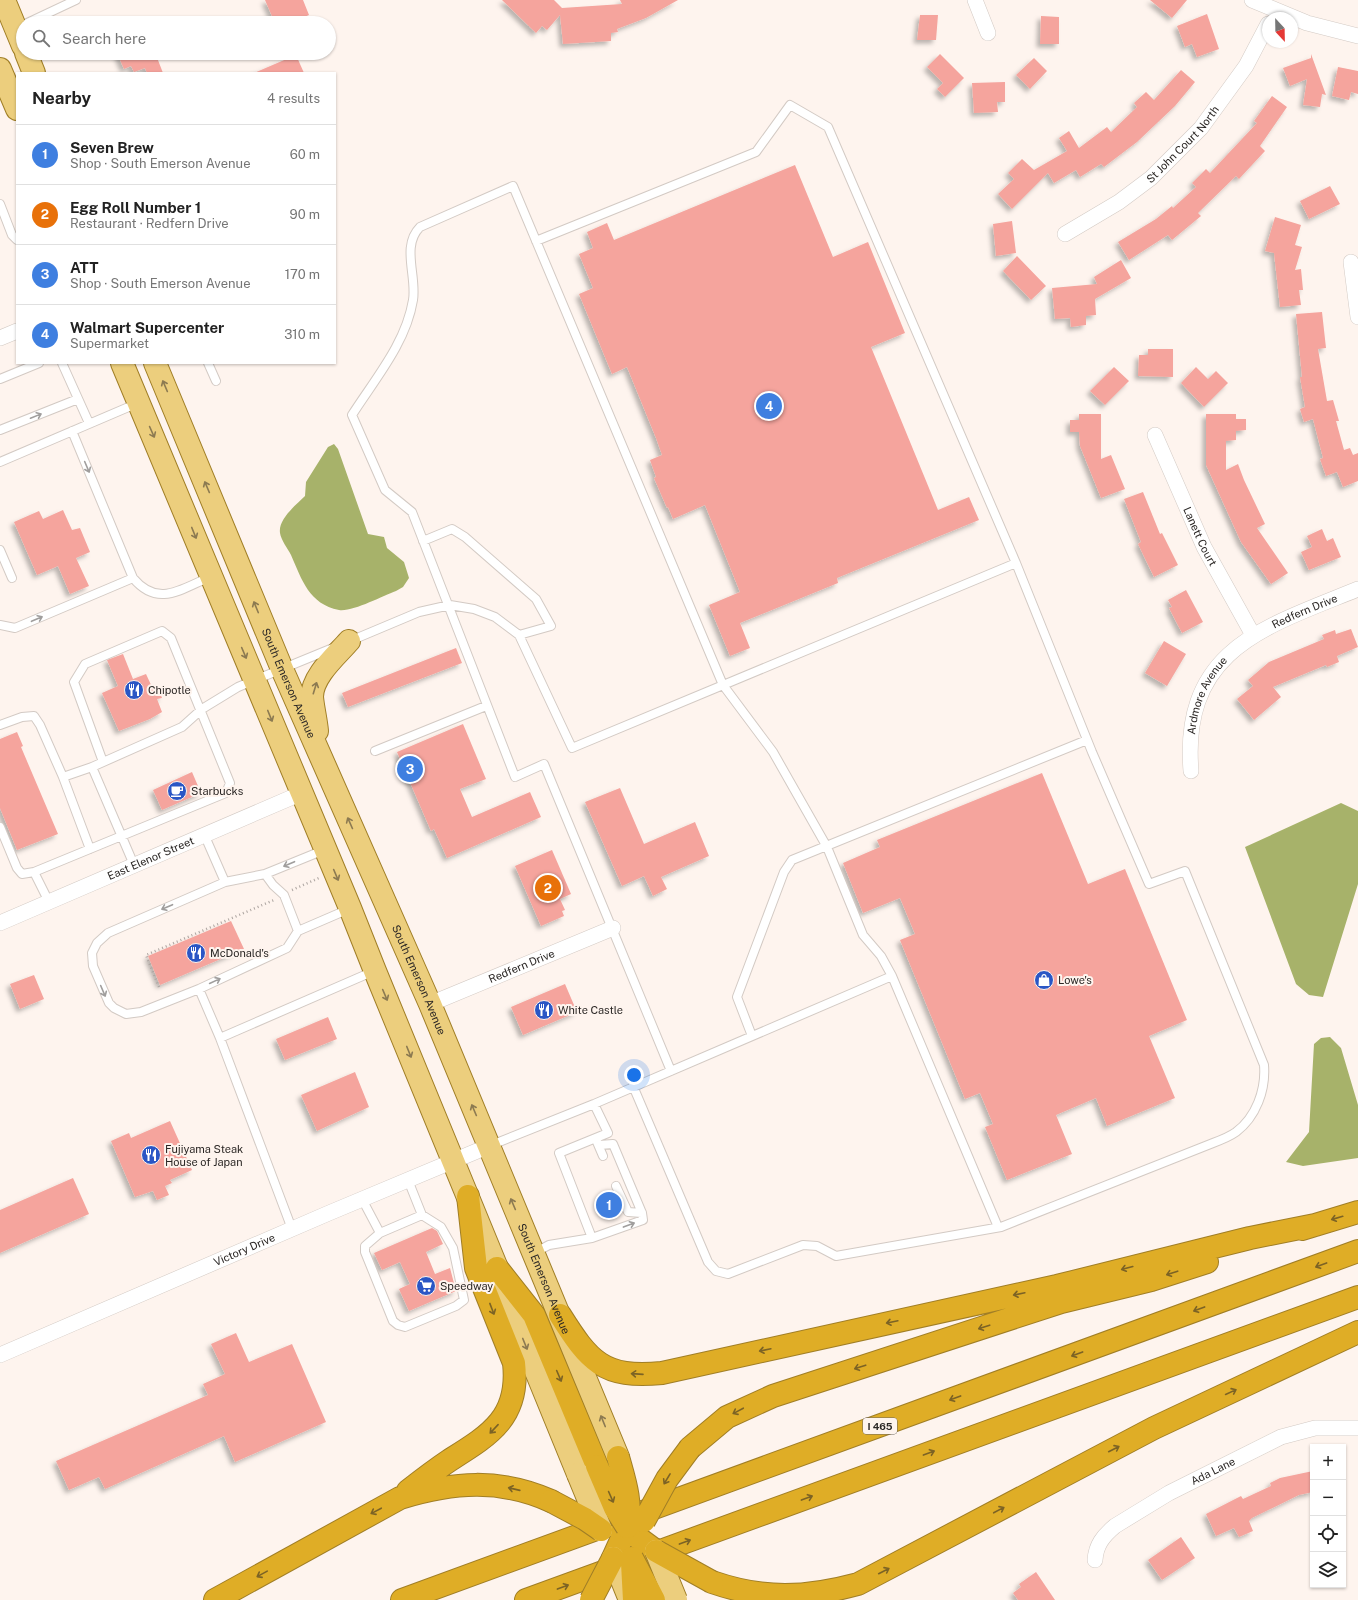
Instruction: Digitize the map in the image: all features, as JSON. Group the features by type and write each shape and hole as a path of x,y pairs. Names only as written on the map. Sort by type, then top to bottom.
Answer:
{"highway":[{"path":"400,1498 430,1473 491,1433 502,1421 513,1395 516,1379 514,1363 476,1268 468,1196"},
{"path":"591,1600 667,1480 690,1448 727,1417 773,1396 1061,1302 1158,1277 1358,1212"},
{"path":"560,1315 577,1343 593,1360 606,1368 621,1373 641,1375 655,1374 1057,1286 1242,1240 1315,1225"},
{"name":"I 465","path":"402,1600 1358,1252"},
{"path":"497,1268 534,1315 587,1470 616,1508 654,1600"},
{"path":"526,1600 1358,1297"},
{"path":"832,1600 858,1584 1154,1428 1358,1332"},
{"path":"215,1600 400,1498 430,1488 458,1484 486,1484 512,1488 551,1501 585,1519 601,1530"},
{"path":"629,1541 634,1600"},
{"path":"656,1551 712,1582 756,1594 790,1597 829,1592 858,1584"}],"main road":[{"path":"4,0 16,21"},
{"path":"29,60 34,72"},
{"path":"0,69 16,107"},
{"path":"122,364 350,908 497,1268"},
{"name":"South Emerson Avenue","path":"155,364 282,669 430,1004 618,1457 629,1541 630,1600"},
{"path":"320,754 312,696 316,683 325,668 349,641"},
{"name":"South Emerson Avenue","path":"587,1470 601,1530 656,1551 676,1600"}],"street":[{"path":"975,0 988,33"},
{"path":"1252,0 1307,23 1358,36"},
{"name":"St John Court North","path":"1065,234 1119,202 1151,178 1202,128 1246,66 1262,35"},
{"path":"1352,262 1358,317"},
{"path":"0,338 16,331"},
{"name":"Lanett Court","path":"1155,435 1204,547 1252,635"},
{"name":"Redfern Drive","path":"1252,635 1274,623 1358,589"},
{"name":"Ardmore Avenue","path":"1192,771 1190,736 1200,697 1210,678 1226,656 1252,635"},
{"name":"East Elenor Street","path":"0,923 302,793"},
{"name":"Redfern Drive","path":"430,1004 613,928"},
{"name":"Victory Drive","path":"0,1356 292,1229 489,1146"},
{"name":"Ada Lane","path":"1095,1560 1096,1550 1104,1535 1115,1526 1194,1479 1288,1434 1315,1428 1358,1428"}],"lane":[{"path":"55,0 58,8"},
{"path":"45,16 58,8 76,0"},
{"path":"536,241 756,152 790,105 828,127 1016,563 1088,740 1149,884 1185,871 1264,1066 1265,1075 1258,1103 1250,1119 1236,1132 1214,1143 998,1227 836,1256 817,1246 803,1245 728,1274 716,1272 708,1262 633,1086"},
{"path":"671,1071 544,764 515,777 447,606 412,512 385,490 352,415 404,335 413,299 410,256 414,234 420,227 513,186 723,686 773,752 827,847 863,935 881,956 892,976 998,1227"},
{"path":"0,204 12,235 16,239"},
{"path":"0,379 37,364"},
{"path":"62,364 89,424"},
{"path":"208,364 216,381"},
{"path":"0,430 78,399"},
{"path":"0,462 139,402"},
{"path":"72,432 134,578 142,589 153,594 170,593 212,576"},
{"path":"423,541 452,529 465,537 536,599 551,626 519,634"},
{"path":"0,550 12,578"},
{"path":"63,777 92,767 182,727 202,709 255,680 418,612 447,606 474,609 495,617 519,634 572,748 1016,563"},
{"path":"0,624 15,628 134,578"},
{"path":"0,826 17,868 22,874 34,872 226,793 230,783 202,709 171,638 162,631 85,664 74,682 103,762"},
{"path":"375,751 486,706"},
{"path":"0,725 22,717 34,716 40,725 63,777 90,849"},
{"path":"752,1036 737,998 784,872 792,860 1088,740"},
{"path":"92,767 134,865"},
{"path":"204,834 225,882"},
{"path":"325,850 265,874 225,882 108,932 97,944 92,953 93,966 109,1003 114,1008 126,1014 141,1012 198,989 287,948 298,931 350,908"},
{"path":"34,872 49,902"},
{"path":"265,874 273,885 284,895 298,931"},
{"path":"220,1038 375,971"},
{"path":"489,1146 594,1104 892,976"},
{"path":"198,989 220,1038 292,1229"},
{"path":"592,1238 559,1153 597,1142 608,1133 594,1104"},
{"path":"597,1142 603,1156"},
{"path":"534,1253 549,1245 592,1238 643,1220 642,1212 613,1144 597,1142"},
{"path":"408,1180 422,1215 441,1227 453,1248 464,1300 456,1306 405,1327 398,1326 394,1321 365,1252 365,1246 380,1233 422,1215"},
{"path":"616,1186 628,1212 642,1212"},
{"path":"362,1199 380,1233"},
{"path":"453,1248 497,1268"}],"path":[{"path":"159,988 146,956 284,895 323,876"}],"shaded area":[{"path":"334,444 338,449 368,534 384,537 387,548 404,562 409,578 403,587 396,591 352,609 345,610 329,607 320,602 308,590 280,533 280,528 285,518 305,496 306,482 328,447"},
{"path":"1341,803 1358,811 1358,884 1323,997 1309,995 1296,984 1245,847"},
{"path":"1330,1037 1341,1048 1358,1105 1358,1158 1303,1166 1286,1162 1309,1132 1314,1044 1321,1038"}],"building":[{"path":"265,0 303,0 309,15 307,16 272,16"},
{"path":"502,0 554,0 562,8 622,4 620,0 678,0 646,18 617,29 618,32 611,33 611,41 563,44 560,15 547,30 542,26 536,33"},
{"path":"1150,0 1187,0 1172,18"},
{"path":"1207,14 1219,49 1197,57 1192,44 1185,47 1177,26"},
{"path":"920,15 938,15 936,40 917,40"},
{"path":"1041,16 1059,17 1059,44 1040,44"},
{"path":"940,54 964,78 945,97 937,89 943,83 927,67"},
{"path":"1311,54 1326,95 1322,94 1320,107 1303,105 1307,79 1290,86 1283,68 1311,58"},
{"path":"1034,58 1047,71 1030,89 1016,75"},
{"path":"120,60 158,60 163,72 147,72 145,68 134,72 131,66 124,69"},
{"path":"284,60 298,60 304,72 256,72"},
{"path":"1338,67 1358,71 1358,94 1351,92 1349,100 1332,96"},
{"path":"1181,70 1195,82 1175,106 1137,142 1104,167 1101,164 1080,177 1076,170 1054,183 1048,173 1012,209 998,194 1014,179 1008,173 1022,159 1034,170 1067,151 1059,138 1069,131 1079,148 1107,127 1111,132 1137,107 1134,103 1146,92 1154,100"},
{"path":"1005,82 1005,102 997,102 998,112 974,113 972,83"},
{"path":"1272,96 1287,107 1260,146 1265,151 1239,179 1236,176 1198,213 1201,216 1172,240 1168,235 1129,260 1118,242 1156,219 1172,206 1173,208 1196,187 1192,183 1206,169 1210,173 1257,123 1254,121"},
{"path":"795,165 833,257 868,242 905,333 871,347 938,510 969,497 979,520 837,578 838,583 740,623 750,648 730,656 709,605 740,592 705,505 673,519 668,507 667,508 654,478 656,477 650,460 662,455 627,367 612,374 579,294 593,288 579,254 593,248 587,232 607,223 614,240"},
{"path":"1330,186 1340,204 1309,219 1300,201"},
{"path":"1275,217 1301,225 1295,245 1302,247 1295,270 1301,269 1303,290 1299,290 1301,305 1280,307 1274,253 1265,251"},
{"path":"1012,221 1016,253 996,256 993,224"},
{"path":"1017,256 1046,286 1031,300 1003,271"},
{"path":"1121,260 1131,278 1095,299 1096,315 1086,316 1086,325 1071,327 1070,318 1055,319 1052,288 1097,284 1094,277"},
{"path":"1322,312 1326,348 1318,349 1327,401 1333,400 1339,421 1336,421 1344,450 1350,448 1353,455 1358,453 1358,481 1343,487 1337,472 1326,476 1320,459 1323,458 1313,419 1304,422 1300,409 1305,407 1300,377 1302,377 1296,314"},
{"path":"1148,349 1173,349 1173,377 1138,376 1139,355 1148,355"},
{"path":"1114,367 1129,381 1105,405 1090,391"},
{"path":"1196,367 1208,379 1216,371 1228,383 1204,407 1181,383"},
{"path":"1079,414 1101,414 1101,459 1111,455 1125,489 1101,498 1080,446 1079,432 1070,432 1070,420 1079,420"},
{"path":"1206,414 1236,414 1236,419 1246,419 1246,430 1236,431 1236,440 1226,441 1226,470 1238,464 1265,524 1257,528 1288,573 1271,584 1241,542 1206,465"},
{"path":"1143,492 1160,534 1162,533 1178,565 1154,577 1138,544 1141,542 1124,499"},
{"path":"63,510 72,530 80,528 90,552 76,558 89,586 70,594 58,566 37,575 14,522 39,511 43,519"},
{"path":"1322,529 1327,541 1333,538 1341,557 1309,570 1301,552 1312,547 1307,536"},
{"path":"1186,590 1203,622 1182,633 1169,608 1172,607 1168,600"},
{"path":"1351,629 1358,647 1337,656 1339,662 1327,667 1326,665 1273,687 1281,697 1254,720 1237,699 1253,686 1248,680 1269,662 1324,639 1322,635 1335,630 1336,634"},
{"path":"1164,641 1186,654 1167,686 1145,673"},
{"path":"456,648 462,663 348,707 342,693"},
{"name":"Chipotle","path":"123,654 133,679 146,674 152,687 157,685 162,698 157,699 162,712 150,719 119,731 102,693 118,686 107,660"},
{"path":"463,724 486,779 460,789 472,817 530,792 541,817 447,858 434,829 431,831 397,752"},
{"path":"17,732 23,746 21,747 58,834 17,850 0,808 0,739"},
{"name":"Starbucks","path":"192,772 201,793 162,810 153,790"},
{"name":"Lowe's","path":"1042,773 1088,884 1125,869 1187,1020 1149,1036 1175,1098 1107,1126 1096,1098 1056,1115 1072,1154 1007,1180 985,1127 993,1124 980,1093 965,1099 900,940 915,934 900,898 863,913 843,863 880,847 877,840"},
{"path":"620,788 644,844 695,822 709,856 661,877 667,889 653,896 644,876 622,886 585,802"},
{"path":"552,850 571,894 560,899 565,910 562,911 564,916 541,926 515,866"},
{"name":"McDonald's","path":"231,921 244,949 160,985 148,956"},
{"path":"34,975 44,999 20,1009 10,984"},
{"name":"White Castle","path":"565,984 577,1012 523,1035 511,1007"},
{"path":"328,1017 337,1039 285,1060 276,1039"},
{"path":"355,1072 369,1107 317,1131 301,1095"},
{"name":"Fujiyama Steak House of Japan","path":"170,1121 192,1170 170,1180 172,1183 165,1186 169,1195 157,1200 153,1191 135,1197 111,1141 129,1133 131,1138"},
{"path":"73,1178 89,1214 0,1253 0,1210"},
{"path":"432,1228 437,1231 443,1244 426,1252 435,1274 450,1268 456,1291 409,1311 399,1289 410,1284 400,1262 382,1270 374,1253"},
{"path":"236,1333 249,1362 292,1344 326,1422 235,1462 224,1436 105,1489 99,1477 69,1490 56,1461 208,1395 203,1384 225,1374 211,1344"},
{"path":"1310,1472 1310,1493 1299,1495 1252,1518 1249,1521 1253,1531 1239,1537 1234,1528 1216,1536 1206,1514 1241,1496 1243,1499 1271,1486 1270,1483 1280,1478"},
{"path":"1181,1537 1195,1558 1162,1580 1148,1560"},
{"path":"1036,1572 1055,1600 1018,1600 1013,1593 1021,1587 1019,1584"}],"place":[{"name":"Walmart Supercenter","path":"769,406"},
{"name":"Chipotle","path":"134,690"},
{"name":"ATT","path":"410,769"},
{"name":"Starbucks","path":"177,791"},
{"name":"Egg Roll Number 1","path":"548,888"},
{"name":"McDonald's","path":"196,953"},
{"name":"Lowe's","path":"1044,980"},
{"name":"White Castle","path":"544,1010"},
{"name":"Fujiyama Steak House of Japan","path":"151,1155"},
{"name":"Seven Brew","path":"609,1205"},
{"name":"Speedway","path":"426,1286"}]}
